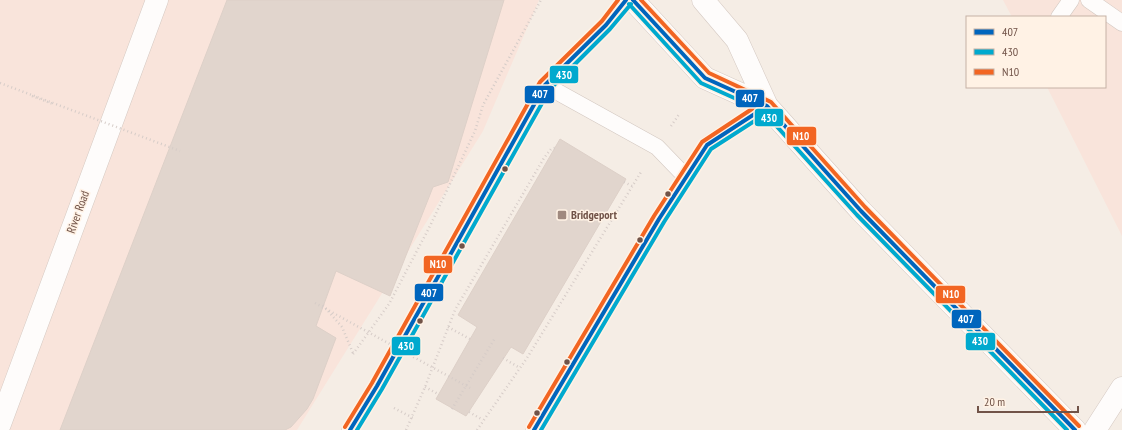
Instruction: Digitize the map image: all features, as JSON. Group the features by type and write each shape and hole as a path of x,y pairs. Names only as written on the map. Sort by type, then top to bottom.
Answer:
{"street":[{"name":"River Road","path":"0,424 156,0"},
{"path":"633,0 706,78 767,106"},
{"path":"703,0 737,40 767,106 860,211 1075,430"},
{"path":"1095,430 1122,388"}],"lane":[{"path":"350,430 377,386 545,85 606,25 626,0"},
{"path":"1059,16 1071,0"},
{"path":"1089,0 1122,23"},
{"path":"545,85 657,147 685,176"},
{"path":"534,430 685,176 707,145 767,106"}],"path":[{"path":"323,305 342,326 353,354 389,304 423,240 475,131 482,104 541,0"},
{"path":"0,83 180,152"},
{"path":"32,96 53,104"},
{"path":"668,131 680,113"},
{"path":"406,430 413,418 455,310 544,158 551,149 555,148"},
{"path":"477,430 520,368 641,172"},
{"path":"624,182 632,186"},
{"path":"315,303 470,388"},
{"path":"448,326 470,339"},
{"path":"452,409 495,338"},
{"path":"504,358 520,368"},
{"path":"425,387 438,394"},
{"path":"392,407 413,418"},
{"path":"469,412 483,420"}],"shaded area":[{"path":"0,0 539,0 483,131 297,430 0,430"},
{"path":"1003,0 1122,0 1122,236 1048,88 1106,88 1106,16 1011,16"}],"building":[{"path":"227,0 504,0 448,182 433,187 390,296 336,271 316,326 336,338 313,399 307,409 291,427 285,430 60,430"},
{"path":"560,139 626,179 523,354 511,347 466,416 436,399 477,327 458,315"}],"transit line":[{"name":"N10","path":"345,427 372,383 540,82 602,21 618,0"},
{"name":"407","path":"350,430 377,386 545,85 606,25 626,0"},
{"name":"407","path":"633,0 705,78 767,106 861,211 1075,430"},
{"name":"N10","path":"641,0 709,73 771,102 865,207 1079,426"},
{"name":"430","path":"629,4 701,83 763,111 857,215 1067,430"},
{"name":"430","path":"357,430 382,389 550,89 610,29 631,4"},
{"name":"N10","path":"529,427 654,216 702,142 764,101"},
{"name":"407","path":"534,430 659,219 707,145 767,106"},
{"name":"430","path":"541,430 664,222 711,149 770,111"}],"place":[{"name":"Bridgeport","path":"562,215"}]}
